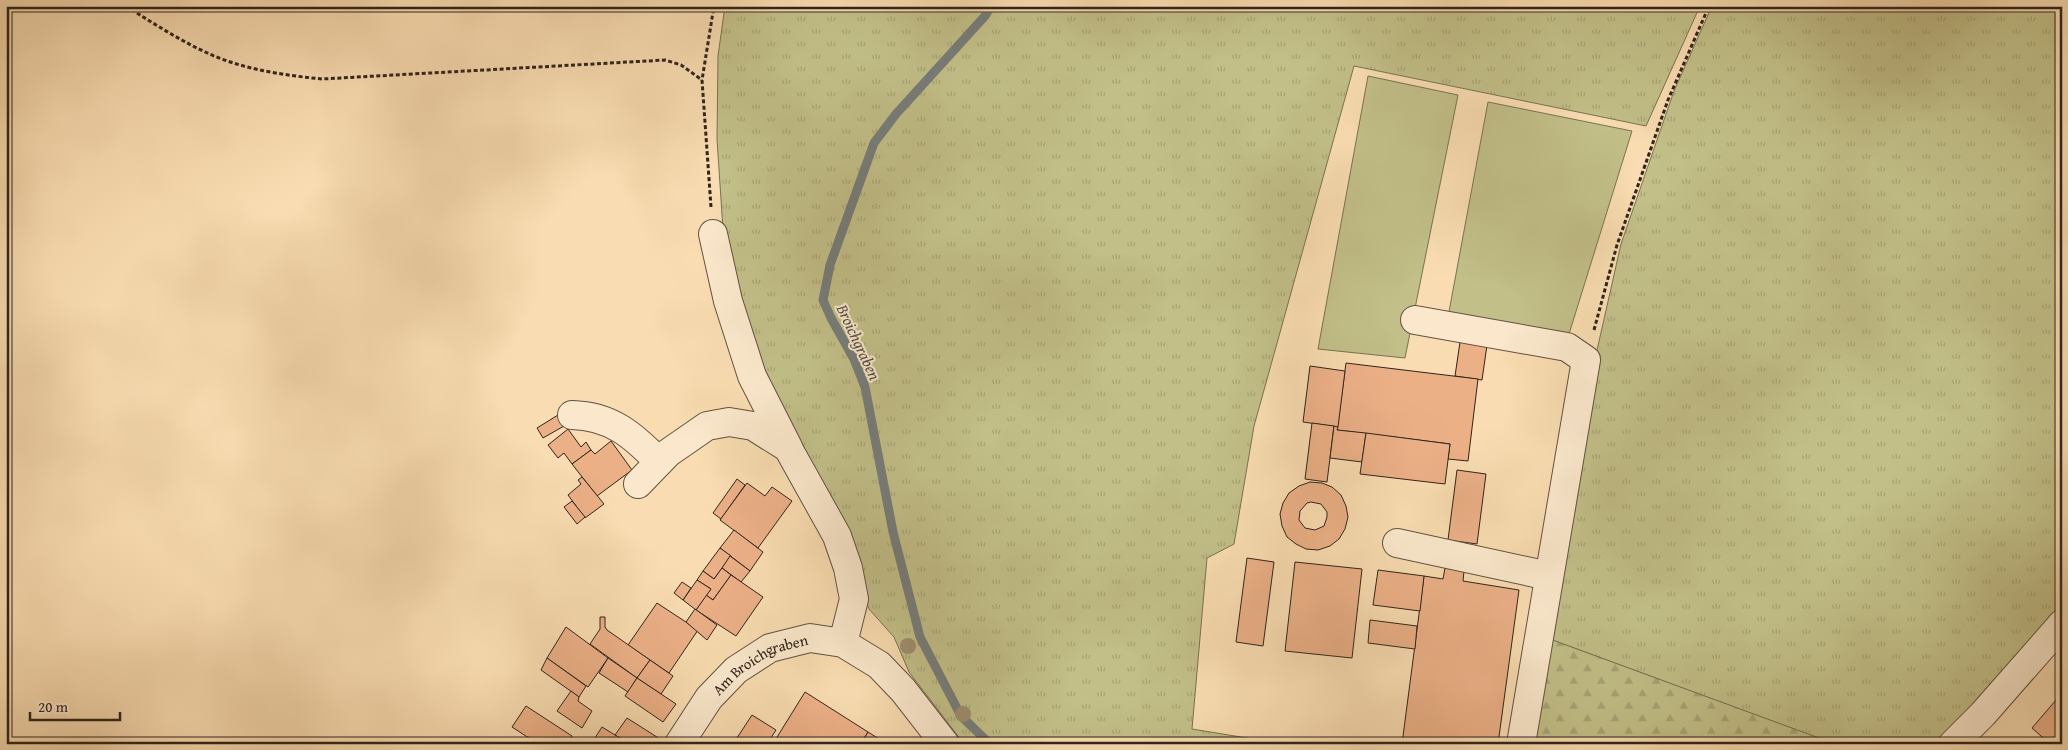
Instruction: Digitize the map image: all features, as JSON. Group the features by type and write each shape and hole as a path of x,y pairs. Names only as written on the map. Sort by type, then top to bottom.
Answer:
{"street":[{"path":"713,234 728,301 752,376 788,448 837,536 848,568 854,599 843,644"},
{"path":"1415,320 1566,347 1586,360 1521,744"},
{"path":"572,415 590,416 608,421 629,434 658,462"},
{"path":"638,484 658,462 686,439 707,426 729,422 753,426 788,448"},
{"path":"1397,543 1549,576"},
{"path":"1953,744 1983,714 2062,624"},
{"name":"Am Broichgraben","path":"679,744 709,698 736,670 770,648 810,638 843,644 879,665 903,690 945,744"}],"path":[{"path":"126,6 203,51 247,67 322,80 665,60 681,65 702,80"},
{"path":"713,234 702,80 714,6"},
{"path":"1586,360 1623,227 1668,100 1709,6"}],"green space":[{"path":"725,6 1700,6 1646,126 1354,66 1254,426 1234,544 1207,558 1192,729 1284,744 964,744 909,672 894,637 869,609 850,555 766,373 743,303 723,230 717,139 718,56"},
{"path":"1712,6 2062,6 2062,615 1943,744 1834,744 1547,638 1588,390 1621,244 1674,91"},
{"path":"1368,76 1458,95 1405,358 1318,349"},
{"path":"1488,102 1632,131 1569,334 1448,317"},
{"path":"1547,638 1819,738 1834,744 1528,744"}],"building":[{"path":"1460,342 1487,345 1482,380 1455,376"},
{"path":"1346,363 1478,379 1468,461 1448,459 1450,444 1337,430"},
{"path":"1310,366 1345,371 1338,427 1303,422"},
{"path":"558,415 564,426 543,438 537,428"},
{"path":"1312,423 1334,426 1327,482 1305,479"},
{"path":"1334,426 1338,427 1337,430 1366,433 1362,462 1330,458"},
{"path":"568,429 581,447 586,442 591,450 572,464 564,453 558,458 548,445"},
{"path":"1366,433 1450,444 1445,484 1360,474"},
{"path":"611,441 632,470 597,496 572,464 591,450 595,454"},
{"path":"1457,470 1486,474 1477,544 1448,540"},
{"path":"582,477 604,504 585,518 568,495 581,484 578,480"},
{"path":"737,479 745,485 721,519 713,513"},
{"path":"1310,482 1322,483 1332,487 1341,495 1348,517 1345,529 1339,539 1330,546 1318,550 1306,549 1287,537 1282,526 1280,514 1283,503 1289,493 1299,486","holes":["1307,503 1321,504 1327,512 1324,526 1315,530 1305,528 1299,520 1300,511"]},
{"path":"747,483 765,496 772,487 792,501 758,548 720,520"},
{"path":"572,501 585,517 577,524 564,507"},
{"path":"734,530 763,552 750,571 720,548"},
{"path":"720,548 731,556 714,579 703,571"},
{"path":"730,556 750,571 741,582 722,568"},
{"path":"1247,558 1274,562 1263,646 1236,642"},
{"path":"1295,562 1362,569 1352,658 1285,651"},
{"path":"722,568 731,575 713,600 706,595 711,589 697,580 703,571 714,579"},
{"path":"1445,568 1464,571 1463,581 1519,590 1498,744 1402,744 1424,576 1443,579"},
{"path":"1378,570 1424,576 1420,611 1373,605"},
{"path":"731,575 763,597 736,636 696,610 706,595 713,600"},
{"path":"697,580 711,589 696,610 683,600"},
{"path":"682,582 691,588 683,600 674,593"},
{"path":"657,603 698,630 669,673 628,645"},
{"path":"695,609 717,625 707,640 686,622"},
{"path":"600,617 605,617 605,627 607,630 650,660 637,678 590,644 600,629"},
{"path":"1370,620 1417,626 1415,649 1368,643"},
{"path":"566,627 608,658 588,687 547,658"},
{"path":"547,658 586,686 579,697 541,670"},
{"path":"608,658 637,678 628,692 599,673"},
{"path":"650,660 673,676 661,694 637,678"},
{"path":"637,678 676,704 663,722 625,696"},
{"path":"571,691 579,697 578,701 592,711 582,728 557,711"},
{"path":"805,692 868,732 861,744 777,744 774,742"},
{"path":"2062,693 2062,744 2050,744 2032,728"},
{"path":"526,706 572,736 571,744 538,744 512,727"},
{"path":"752,715 776,730 767,744 733,744"},
{"path":"627,718 660,739 657,744 630,744 615,735"},
{"path":"602,727 615,735 630,744 591,744"},
{"path":"868,732 887,744 861,744"}],"waterway":[{"name":"Broichgraben","path":"990,744 961,716 920,637 893,532 865,387 854,359 823,300 830,265 874,143 896,114 985,16 991,6"}]}
